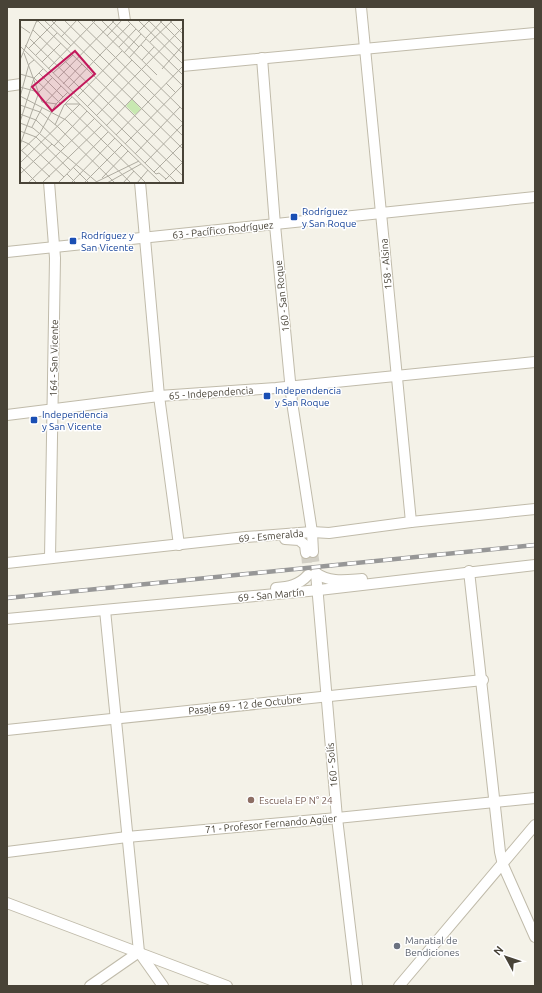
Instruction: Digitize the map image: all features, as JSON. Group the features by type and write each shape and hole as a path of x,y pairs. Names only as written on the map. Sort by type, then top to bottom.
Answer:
{"street":[{"path":"123,7 125,20"},
{"name":"158 - Alsina","path":"361,7 411,522"},
{"path":"183,66 535,33"},
{"name":"160 - San Roque","path":"246,537 259,542 291,539 299,540 305,545 310,553 312,532 291,386 275,225 262,58"},
{"path":"7,86 20,84"},
{"name":"164 - San Vicente","path":"49,183 55,248 50,558"},
{"path":"140,183 160,396 179,545"},
{"name":"63 - Pacífico Rodríguez","path":"7,252 275,225 381,212 535,198"},
{"name":"65 - Independencia","path":"7,415 160,396 291,386 396,374 535,362"},
{"name":"69 - Esmeralda","path":"7,563 246,537 312,532 329,533 411,522 535,509"},
{"name":"69 - San Martín","path":"7,619 319,590 469,571 535,565"},
{"path":"469,571 483,680 500,852 503,865 535,937"},
{"path":"247,597 262,590 288,587 302,581 312,574 328,580 374,577 385,582"},
{"name":"160 - Solís","path":"312,574 319,590 326,697 337,818 357,986"},
{"path":"105,610 117,718 139,952 163,986"},
{"name":"Pasaje 69 - 12 de Octubre","path":"7,730 483,680"},
{"name":"71 - Profesor Fernando Agüer","path":"7,852 127,837 535,798"},
{"path":"400,986 535,825"},
{"path":"7,903 228,986"},
{"path":"90,986 139,952"}],"tunnel":[{"path":"313,552 316,573"},
{"path":"306,553 308,575"}],"railway":[{"path":"7,598 535,545"}],"place":[{"name":"Rodríguez y San Roque","path":"294,217"},
{"name":"Rodríguez y San Vicente","path":"73,241"},
{"name":"Independencia y San Roque","path":"267,396"},
{"name":"Independencia y San Vicente","path":"34,420"},
{"name":"Escuela EP N° 24","path":"251,800"},
{"name":"Manatial de Bendiciones","path":"397,946"}]}
